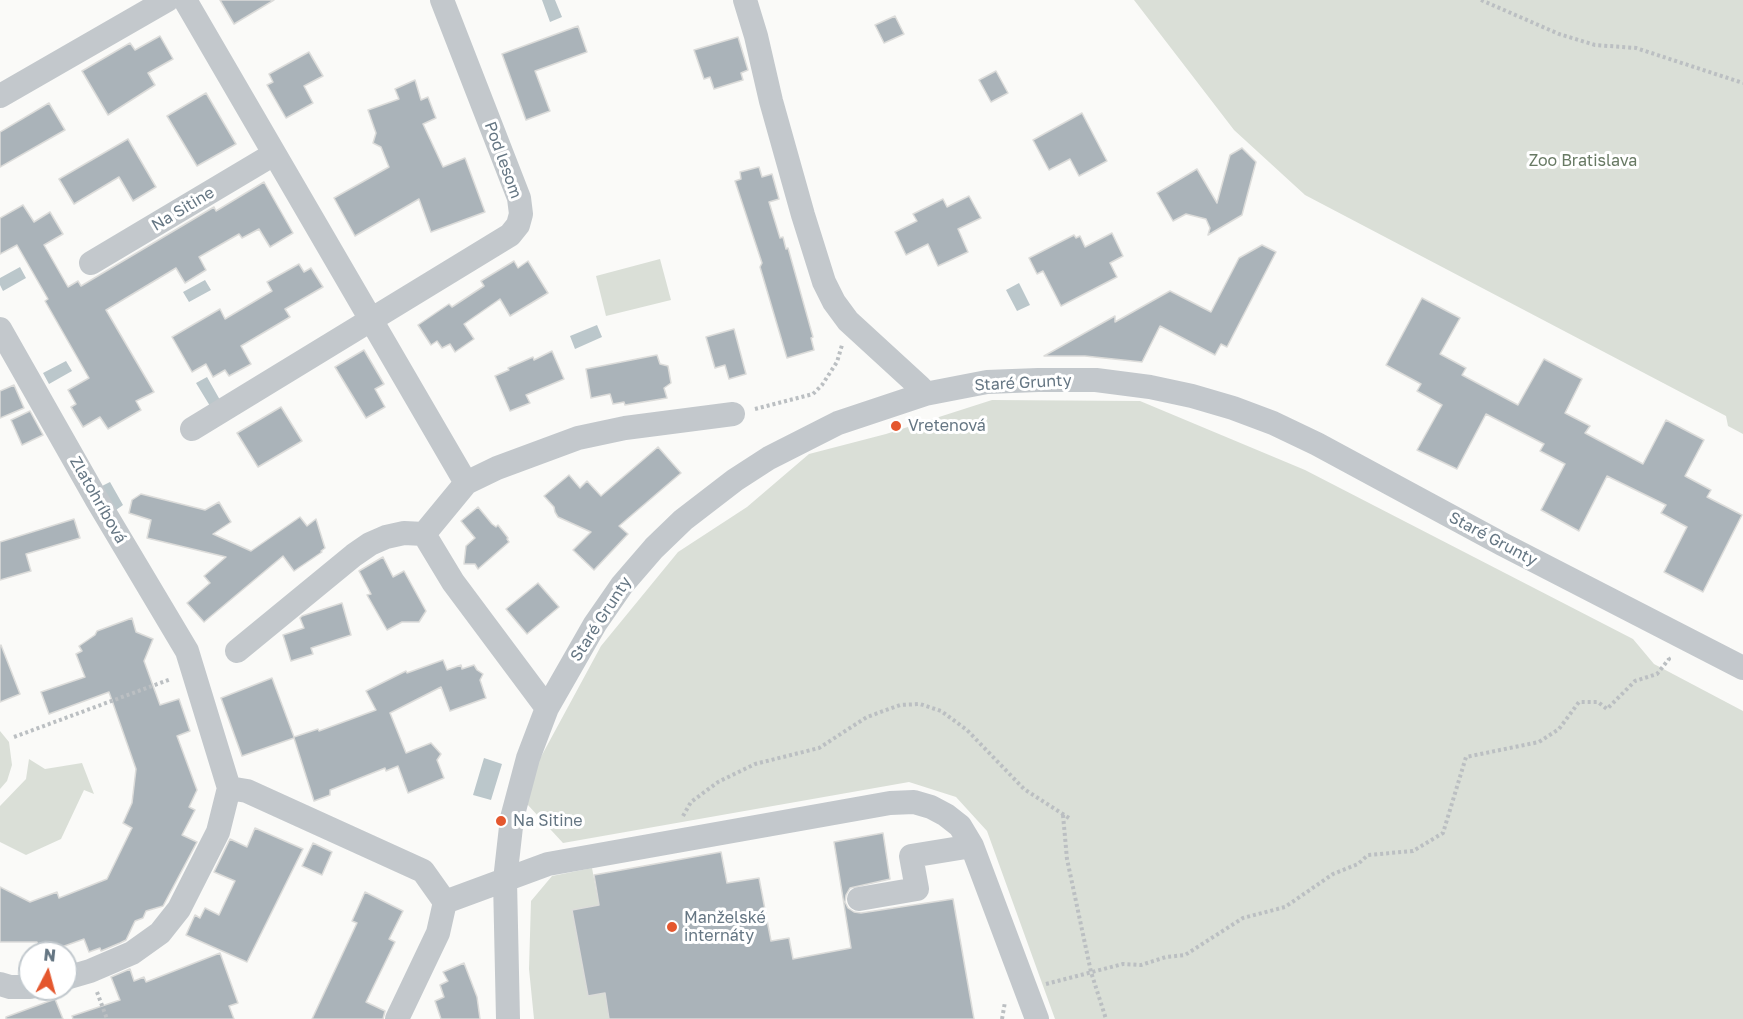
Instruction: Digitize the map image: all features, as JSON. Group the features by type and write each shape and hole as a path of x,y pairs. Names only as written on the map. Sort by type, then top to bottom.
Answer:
{"street":[{"path":"0,96 167,0"},
{"path":"185,0 466,483"},
{"name":"Pod lesom","path":"372,320 510,235 518,225 521,214 519,198 442,0"},
{"path":"745,0 771,101 824,282 834,302 848,321 925,394"},
{"name":"Na Sitine","path":"91,263 274,154"},
{"path":"192,429 372,320"},
{"name":"Zlatohríbová","path":"0,329 187,651 229,788"},
{"name":"Staré Grunty","path":"508,1019 505,880 512,818 528,758 547,708 595,624 622,585 654,548 683,520 735,480 769,458 838,423 925,394 987,382 1096,380 1171,392 1233,408 1274,423 1317,444 1502,544 1743,668"},
{"path":"424,534 466,483 497,468 578,438 625,428 733,414"},
{"path":"237,651 370,544 404,533 424,534"},
{"path":"424,534 453,582 547,708"},
{"path":"78,974 132,953 160,933 179,909 218,832 229,788 247,791 423,871 445,902 438,933 397,1019"},
{"path":"445,902 548,864 890,803 914,802 946,815 960,826 972,846 1036,1019"},
{"path":"859,899 916,890 911,856 972,846"},
{"path":"0,984 18,987"}],"path":[{"path":"1481,0 1559,34 1595,45 1636,48 1743,83"},
{"path":"733,414 813,394 837,362"},
{"path":"1025,989 1123,964 1141,965 1166,957 1185,955 1243,918 1285,907 1333,874 1358,864 1368,855 1413,851 1443,833 1466,757 1539,742 1559,729 1579,702 1598,702 1607,709 1635,681 1657,674 1669,659 1662,650"},
{"path":"14,737 165,681"},
{"path":"668,843 691,802 718,782 755,764 819,748 867,717 900,705 920,704 942,711 967,730 1024,789 1069,818"},
{"path":"1063,814 1067,859 1091,972 1106,1019"}],"green space":[{"name":"Zoo Bratislava","path":"1134,0 1743,0 1743,434 1728,426 1726,416 1305,195 1234,130"},
{"path":"660,259 671,300 606,316 596,276"},
{"path":"992,400 1140,401 1305,470 1633,639 1654,664 1743,711 1743,1019 1055,1019 987,831 956,797 909,782 563,843 527,804 536,766 601,646 678,552 747,507 809,454 886,434"},
{"path":"0,731 9,742 12,765 7,781 0,789"},
{"path":"29,759 45,769 82,763 94,794 84,790 61,839 26,855 0,842 0,806 26,779"},
{"path":"592,868 599,905 572,911 588,995 605,993 609,1019 534,1019 529,969 531,901 552,876"}],"shaded area":[{"path":"542,0 555,0 562,17 550,22"},
{"path":"20,267 26,278 3,291 0,278"},
{"path":"205,280 211,290 189,302 183,292"},
{"path":"1019,283 1030,305 1017,311 1006,290"},
{"path":"597,325 602,337 575,349 570,336"},
{"path":"66,361 72,371 49,384 43,373"},
{"path":"207,377 220,400 210,406 196,383"},
{"path":"110,482 123,505 116,510 102,486"},
{"path":"484,758 502,764 491,800 473,795"}],"building":[{"path":"220,0 274,0 234,24"},
{"path":"895,16 904,34 884,43 875,25"},
{"path":"578,26 587,52 535,71 550,111 526,120 502,54"},
{"path":"160,36 173,59 148,73 155,85 108,115 82,71 130,43 135,50"},
{"path":"738,37 748,70 741,73 743,80 714,89 710,77 704,79 694,50"},
{"path":"309,52 323,76 304,86 313,103 286,118 267,85 273,82 269,74"},
{"path":"996,71 1008,93 991,102 979,80"},
{"path":"415,80 421,100 428,97 436,118 423,124 443,167 465,158 485,212 431,232 419,199 355,236 334,198 389,167 381,147 373,143 376,133 368,110 399,99 395,89"},
{"path":"206,93 236,144 197,166 167,116"},
{"path":"49,103 65,130 0,167 0,132"},
{"path":"1082,113 1107,161 1079,176 1070,159 1049,170 1033,140"},
{"path":"128,139 156,187 133,201 119,177 74,204 59,179"},
{"path":"1242,148 1256,162 1242,215 1208,235 1210,228 1206,219 1186,214 1173,221 1157,193 1197,169 1217,203 1230,155"},
{"path":"759,167 762,177 772,174 779,199 769,202 780,238 783,237 786,249 788,248 813,337 811,338 814,350 787,358 760,267 762,263 735,181 741,179 740,172"},
{"path":"264,182 293,233 270,247 259,229 242,238 239,234 199,257 206,270 185,283 176,268 106,310 154,392 136,401 141,410 108,429 100,417 83,427 71,407 76,404 68,390 89,378 45,301 48,299 17,245 0,254 0,218 23,205 34,222 50,212 63,234 44,245 68,287 78,281 81,286 214,207 216,211"},
{"path":"969,196 981,218 958,229 968,252 938,266 928,244 906,255 895,232 917,221 913,214 943,199 947,207"},
{"path":"1112,233 1123,256 1110,263 1117,277 1061,306 1043,271 1037,274 1029,258 1074,235 1076,238 1080,236 1085,247"},
{"path":"1262,245 1276,252 1227,347 1221,344 1215,355 1160,326 1142,362 1085,356 1044,356 1115,316 1115,322 1170,291 1211,312 1239,258"},
{"path":"514,261 518,268 528,261 548,293 510,316 500,299 464,324 474,339 455,352 450,344 442,348 437,341 431,345 418,325 449,304 452,307 484,286 481,281"},
{"path":"299,264 304,272 311,268 323,287 285,309 290,317 241,346 251,364 229,376 225,370 213,377 206,364 192,372 172,337 220,309 225,319 272,291 267,282"},
{"path":"1422,298 1460,318 1440,354 1466,368 1462,375 1518,405 1544,359 1582,379 1565,413 1590,426 1585,433 1643,464 1666,420 1704,440 1685,476 1711,490 1707,497 1742,515 1703,592 1664,572 1687,527 1661,513 1666,505 1607,476 1579,531 1541,510 1565,464 1540,451 1544,444 1486,414 1457,469 1417,450 1442,405 1417,391 1421,384 1386,365"},
{"path":"734,329 746,374 729,379 725,365 715,368 706,337"},
{"path":"364,350 384,384 375,389 385,407 366,418 335,367"},
{"path":"552,351 564,379 526,395 530,403 510,411 495,376 533,357 534,360"},
{"path":"657,355 660,364 668,366 671,383 664,388 667,398 625,405 624,402 613,404 610,394 591,398 586,369"},
{"path":"14,385 24,408 0,418 0,391"},
{"path":"281,407 302,441 258,467 237,433"},
{"path":"30,411 43,435 22,445 11,420"},
{"path":"658,447 681,473 619,526 628,534 594,570 573,550 591,532 558,517 554,507 544,496 569,475 580,488 587,481 601,496"},
{"path":"141,494 205,510 219,502 231,522 213,534 251,551 300,517 307,526 316,519 325,548 294,571 283,556 204,622 187,603 210,583 204,576 226,557 147,538 151,520 129,513 132,500"},
{"path":"478,507 492,524 496,527 498,525 509,542 478,569 475,564 464,564 466,546 475,538 461,521"},
{"path":"74,519 80,538 26,554 31,571 0,580 0,542"},
{"path":"383,557 393,577 404,571 426,611 419,622 402,622 387,630 367,595 371,594 359,571"},
{"path":"538,583 559,607 527,634 506,609"},
{"path":"342,603 351,635 311,648 313,654 291,661 283,635 304,628 300,618 302,616"},
{"path":"132,618 136,632 153,639 144,661 160,705 179,699 190,731 177,736 197,790 189,807 195,810 182,835 197,842 163,906 146,911 143,918 135,921 126,940 101,951 100,948 89,952 84,939 78,941 0,942 0,887 30,902 57,892 59,898 107,879 132,828 123,823 132,803 136,769 109,692 49,714 41,692 85,677 76,654 82,651 79,646 97,631"},
{"path":"0,646 20,694 0,702"},
{"path":"443,660 447,670 461,665 462,669 474,665 483,674 480,680 486,698 450,711 441,687 390,713 406,753 431,743 441,754 437,760 444,778 408,793 398,766 386,771 385,768 330,790 330,795 314,801 294,738 242,756 221,698 272,678 294,737 318,729 319,731 376,710 366,691 406,671 407,673"},
{"path":"255,828 303,849 247,962 186,935 195,915 200,918 205,908 219,915 235,881 214,872 230,839 247,847"},
{"name":"Manželské internáty","path":"883,833 890,879 850,888 845,902 848,908 861,913 953,899 974,1019 609,1019 605,993 588,996 572,910 599,905 594,875 721,852 727,883 759,878 771,941 789,938 793,959 851,948 834,842"},
{"path":"313,843 332,852 322,875 302,866"},
{"path":"365,892 403,911 389,939 395,942 366,1002 385,1011 383,1019 312,1019 357,923 352,921"},
{"path":"220,953 238,1003 229,1006 234,1019 73,1019 72,1016 120,1000 111,977 130,969 134,981 144,977 146,982"},
{"path":"464,963 477,997 480,1019 441,1019 435,1001 444,997 440,985 448,981 443,972"},
{"path":"50,1001 56,1001 63,1019 6,1019 6,1017"}],"place":[{"name":"Vretenová","path":"896,426"},
{"name":"Na Sitine","path":"501,821"},
{"name":"Manželské internáty","path":"672,927"}]}
